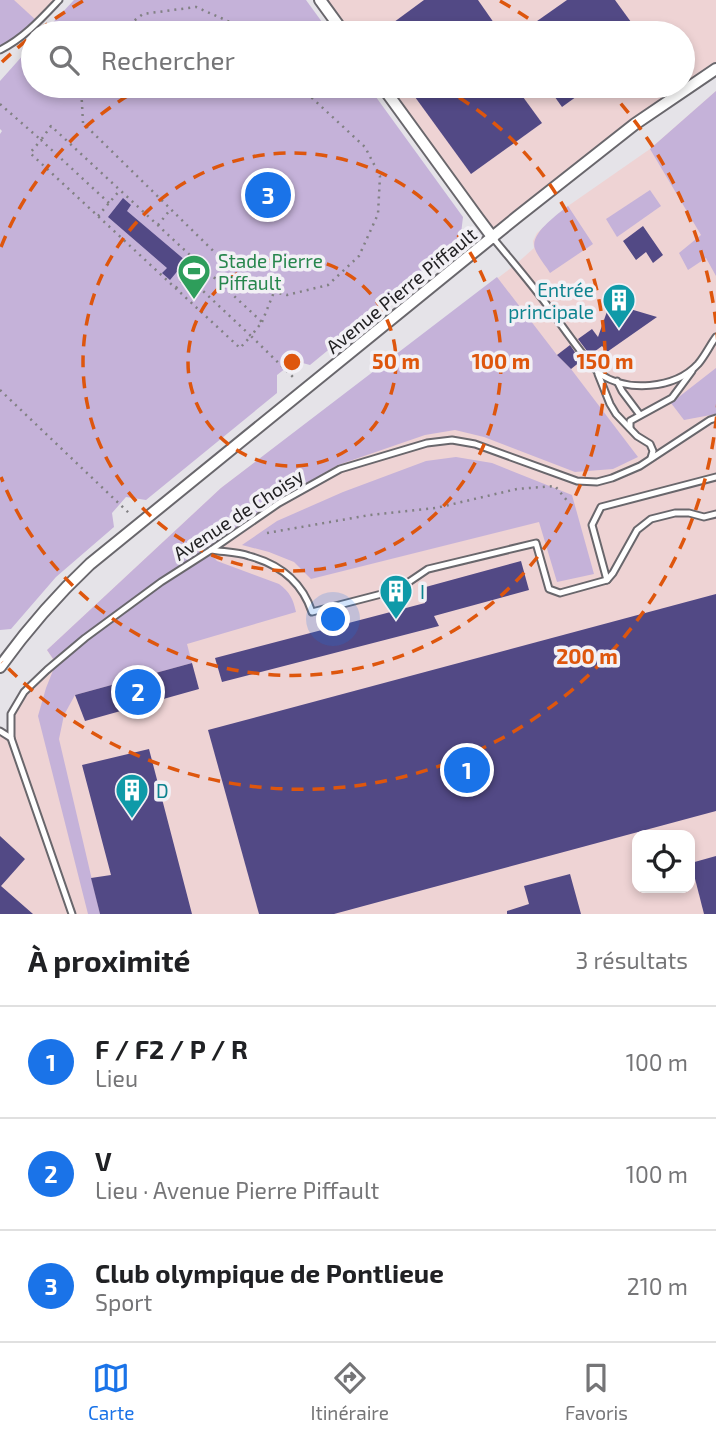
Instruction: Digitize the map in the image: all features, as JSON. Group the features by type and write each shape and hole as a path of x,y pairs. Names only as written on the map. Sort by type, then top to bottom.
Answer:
{"street":[{"path":"320,0 335,21"},
{"name":"Avenue Pierre Piffault","path":"695,83 716,69"},
{"path":"391,98 494,237"},
{"name":"Avenue Pierre Piffault","path":"0,667 56,596 90,564 635,124 673,98"}],"lane":[{"path":"39,21 59,0"},
{"path":"0,50 21,37"},
{"path":"494,237 596,370 617,414 637,436 650,444 652,458"},
{"path":"631,428 629,422 672,398 716,337"},
{"path":"596,370 606,377 636,386 663,383 686,373 699,363"},
{"path":"617,381 640,415"},
{"name":"Avenue de Choisy","path":"72,914 11,738 11,714 24,692 39,677 107,622 161,582 279,503 340,469 427,443 452,440 475,444 577,481 597,482 640,466 716,418"},
{"path":"607,580 592,525 601,507 716,477"},
{"path":"211,550 249,555 287,574 296,582 312,612 397,590 428,569 536,543 549,589 560,593 607,580 631,539 646,522 675,513 704,517 716,514"},
{"path":"0,731 11,738"}],"path":[{"path":"134,21 143,14 196,7 228,21"},
{"path":"82,98 83,123 170,210 249,286 287,296 328,285 359,256 378,214 380,176 365,147 312,98"},
{"path":"0,104 110,202"},
{"path":"262,322 51,127 30,153 240,348 262,322 274,292"},
{"path":"98,216 120,190"},
{"path":"158,225 170,210"},
{"path":"176,288 198,262"},
{"path":"187,276 306,389"},
{"path":"0,390 141,524"},
{"path":"267,533 370,515 436,508 517,489 555,486 569,503"}],"shaded area":[{"path":"0,0 59,0 39,21 21,21"},
{"path":"0,0 14,0 37,21 21,21 21,35 0,50"},
{"path":"74,0 306,0 321,21 54,21"},
{"path":"320,0 716,0 716,69 695,85 695,21 335,21"},
{"name":"Stade Pierre Piffault","path":"21,57 21,98 377,98 463,217 460,242 310,365 295,361 277,375 277,393 146,500 126,497 112,513 114,527 56,577 11,629 0,630 2,131 0,81"},
{"path":"716,91 716,914 0,914 0,731 10,738 11,714 24,692 55,663 47,650 221,488 515,265 534,248 533,241 537,233 568,206 650,149"},
{"path":"716,91 716,276 706,258 688,270 679,253 701,235 650,149"},
{"path":"391,98 678,98 493,238"},
{"path":"650,190 661,206 617,237 606,219"},
{"path":"568,206 593,244 550,273 536,252 534,243 545,225"},
{"path":"497,277 638,457 613,469 575,472 484,437 455,430 425,435 338,465 268,505 207,550 217,561 279,584 290,596 296,612 187,644 192,663 75,695 64,715 59,739 100,914 88,914 38,716 56,663 47,650 221,488"},
{"path":"716,368 716,414 684,420 671,403"},
{"path":"456,457 492,463 572,495 594,574 557,582 539,522 311,579 294,562 242,545 277,521 343,492 426,461"}],"building":[{"path":"424,0 478,0 493,21 395,21"},
{"path":"567,0 615,0 630,21 537,21"},
{"path":"416,98 524,98 542,123 471,174"},
{"path":"556,98 574,98 562,107"},
{"path":"123,198 131,205 127,211 186,261 170,280 162,273 167,268 108,217"},
{"path":"643,226 663,255 653,263 646,252 636,260 623,241"},
{"name":"Entrée principale","path":"610,303 657,317 607,352 602,346 590,355 578,339 592,329 598,337"},
{"path":"570,345 581,361 571,369 557,355"},
{"name":"I","path":"521,561 529,590 434,616 439,626 222,682 215,658 425,603 422,588"},
{"path":"716,594 716,811 646,830 632,830 632,834 334,914 259,914 208,730"},
{"path":"192,663 199,689 85,721 75,695"},
{"name":"D","path":"149,749 192,914 100,914 91,878 111,875 82,765"},
{"path":"0,836 25,859 1,886 33,914 0,914"},
{"path":"716,856 716,914 704,914 695,879 695,862"},
{"path":"570,874 581,914 507,914 507,911 529,904 524,886"}],"place":[{"name":"Club olympique de Pontlieue","path":"268,195"},
{"name":"Stade Pierre Piffault","path":"194,301"},
{"name":"Entrée principale","path":"619,330"},
{"name":"I","path":"396,621"},
{"name":"V","path":"138,692"},
{"name":"F / F2 / P / R","path":"467,770"},
{"name":"D","path":"132,820"}]}
